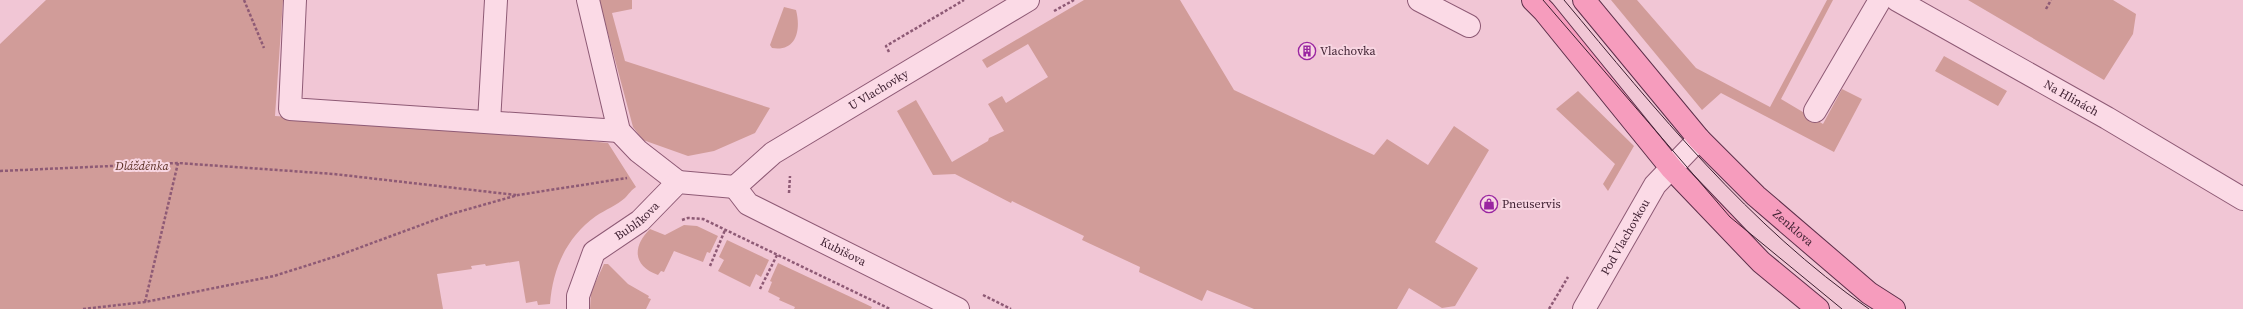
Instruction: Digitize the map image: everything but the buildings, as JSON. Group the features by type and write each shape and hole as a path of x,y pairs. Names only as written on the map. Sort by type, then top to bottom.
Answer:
{"main road":[{"path":"1533,0 1544,11 1672,169 1761,262 1818,309"},
{"name":"Zenklova","path":"1584,0 1699,139 1756,196 1869,293 1894,309"}],"street":[{"path":"295,0 290,109 619,131"},
{"path":"489,122 496,0"},
{"path":"588,0 619,131 638,151 678,182 735,187"},
{"name":"U Vlachovky","path":"735,187 773,153 1028,0"},
{"path":"1419,0 1469,26"},
{"path":"1815,111 1880,0"},
{"name":"Na Hlinách","path":"1897,0 2107,118 2243,199"},
{"path":"1672,169 1699,139"},
{"name":"Pod Vlachovkou","path":"1584,309 1655,185 1672,169"},
{"name":"Bublíkova","path":"578,309 578,296 594,252 640,221 678,182"},
{"name":"Kubišova","path":"735,187 748,204 958,309"}],"path":[{"path":"1053,12 1074,0"},
{"path":"2046,8 2052,0"},
{"path":"0,171 178,163 334,174 518,195"},
{"path":"145,302 178,163"},
{"path":"83,309 145,302 274,276 337,256 451,214 518,195 623,180 657,165"},
{"path":"788,195 791,174"},
{"path":"640,221 661,230 688,218 702,219 890,309"},
{"path":"710,266 725,230"},
{"path":"760,289 776,255"},
{"path":"975,292 1011,309"}],"green space":[{"name":"Dlážděnka","path":"46,0 283,0 275,116 486,130 608,143 636,187 622,201 596,216 569,244 554,278 550,304 538,305 537,301 526,303 519,261 486,266 485,264 471,266 472,269 437,274 443,309 0,309 0,44"},
{"path":"599,0 632,0 632,9 612,13 625,61 770,108 755,133 714,151 688,156 643,140 633,127"},
{"path":"1084,0 1180,0 1234,90 1374,155 1387,139 1428,165 1454,126 1489,150 1435,242 1478,268 1455,306 1442,308 1409,288 1397,309 1254,309 1207,290 1202,301 1139,272 1140,267 1082,240 1084,236 1012,201 1011,203 955,174 933,175 897,111 916,100 952,162 988,141 989,138 1004,131 988,104 1002,96 1006,103 1048,77 1028,44 987,68 982,60"},
{"path":"1611,0 1637,0 1696,68 1770,107 1827,0 1833,0 1781,99 1823,124 1842,89 1862,99 1834,152 1721,93 1702,110"},
{"path":"1968,0 2113,0 2136,14 2133,34 2104,80"},
{"path":"784,7 796,10 798,25 795,38 792,43 787,46 772,48 770,45"},
{"path":"1944,56 2007,91 1998,106 1935,71"},
{"path":"1578,91 1634,146 1608,191 1603,184 1615,164 1556,109"},
{"path":"684,225 697,226 718,236 710,253 707,252 703,262 674,251 664,272 661,271 658,275 644,267 638,255 638,249 644,236 650,229 665,235"},
{"path":"727,240 769,260 761,277 756,274 750,287 718,271 724,260 719,257"},
{"path":"778,263 872,307 871,309 794,309 795,307 779,300 780,298 768,292 772,282 770,281"},
{"path":"604,264 608,264 628,284 649,296 648,298 651,299 646,309 590,309 591,292"}],"tram line":[{"path":"1543,0 1730,217 1842,309"},
{"path":"1564,0 1670,125 1744,204 1825,276 1869,309"}],"place":[{"name":"Vlachovka","path":"1307,51"},
{"name":"Pneuservis","path":"1489,204"}]}
